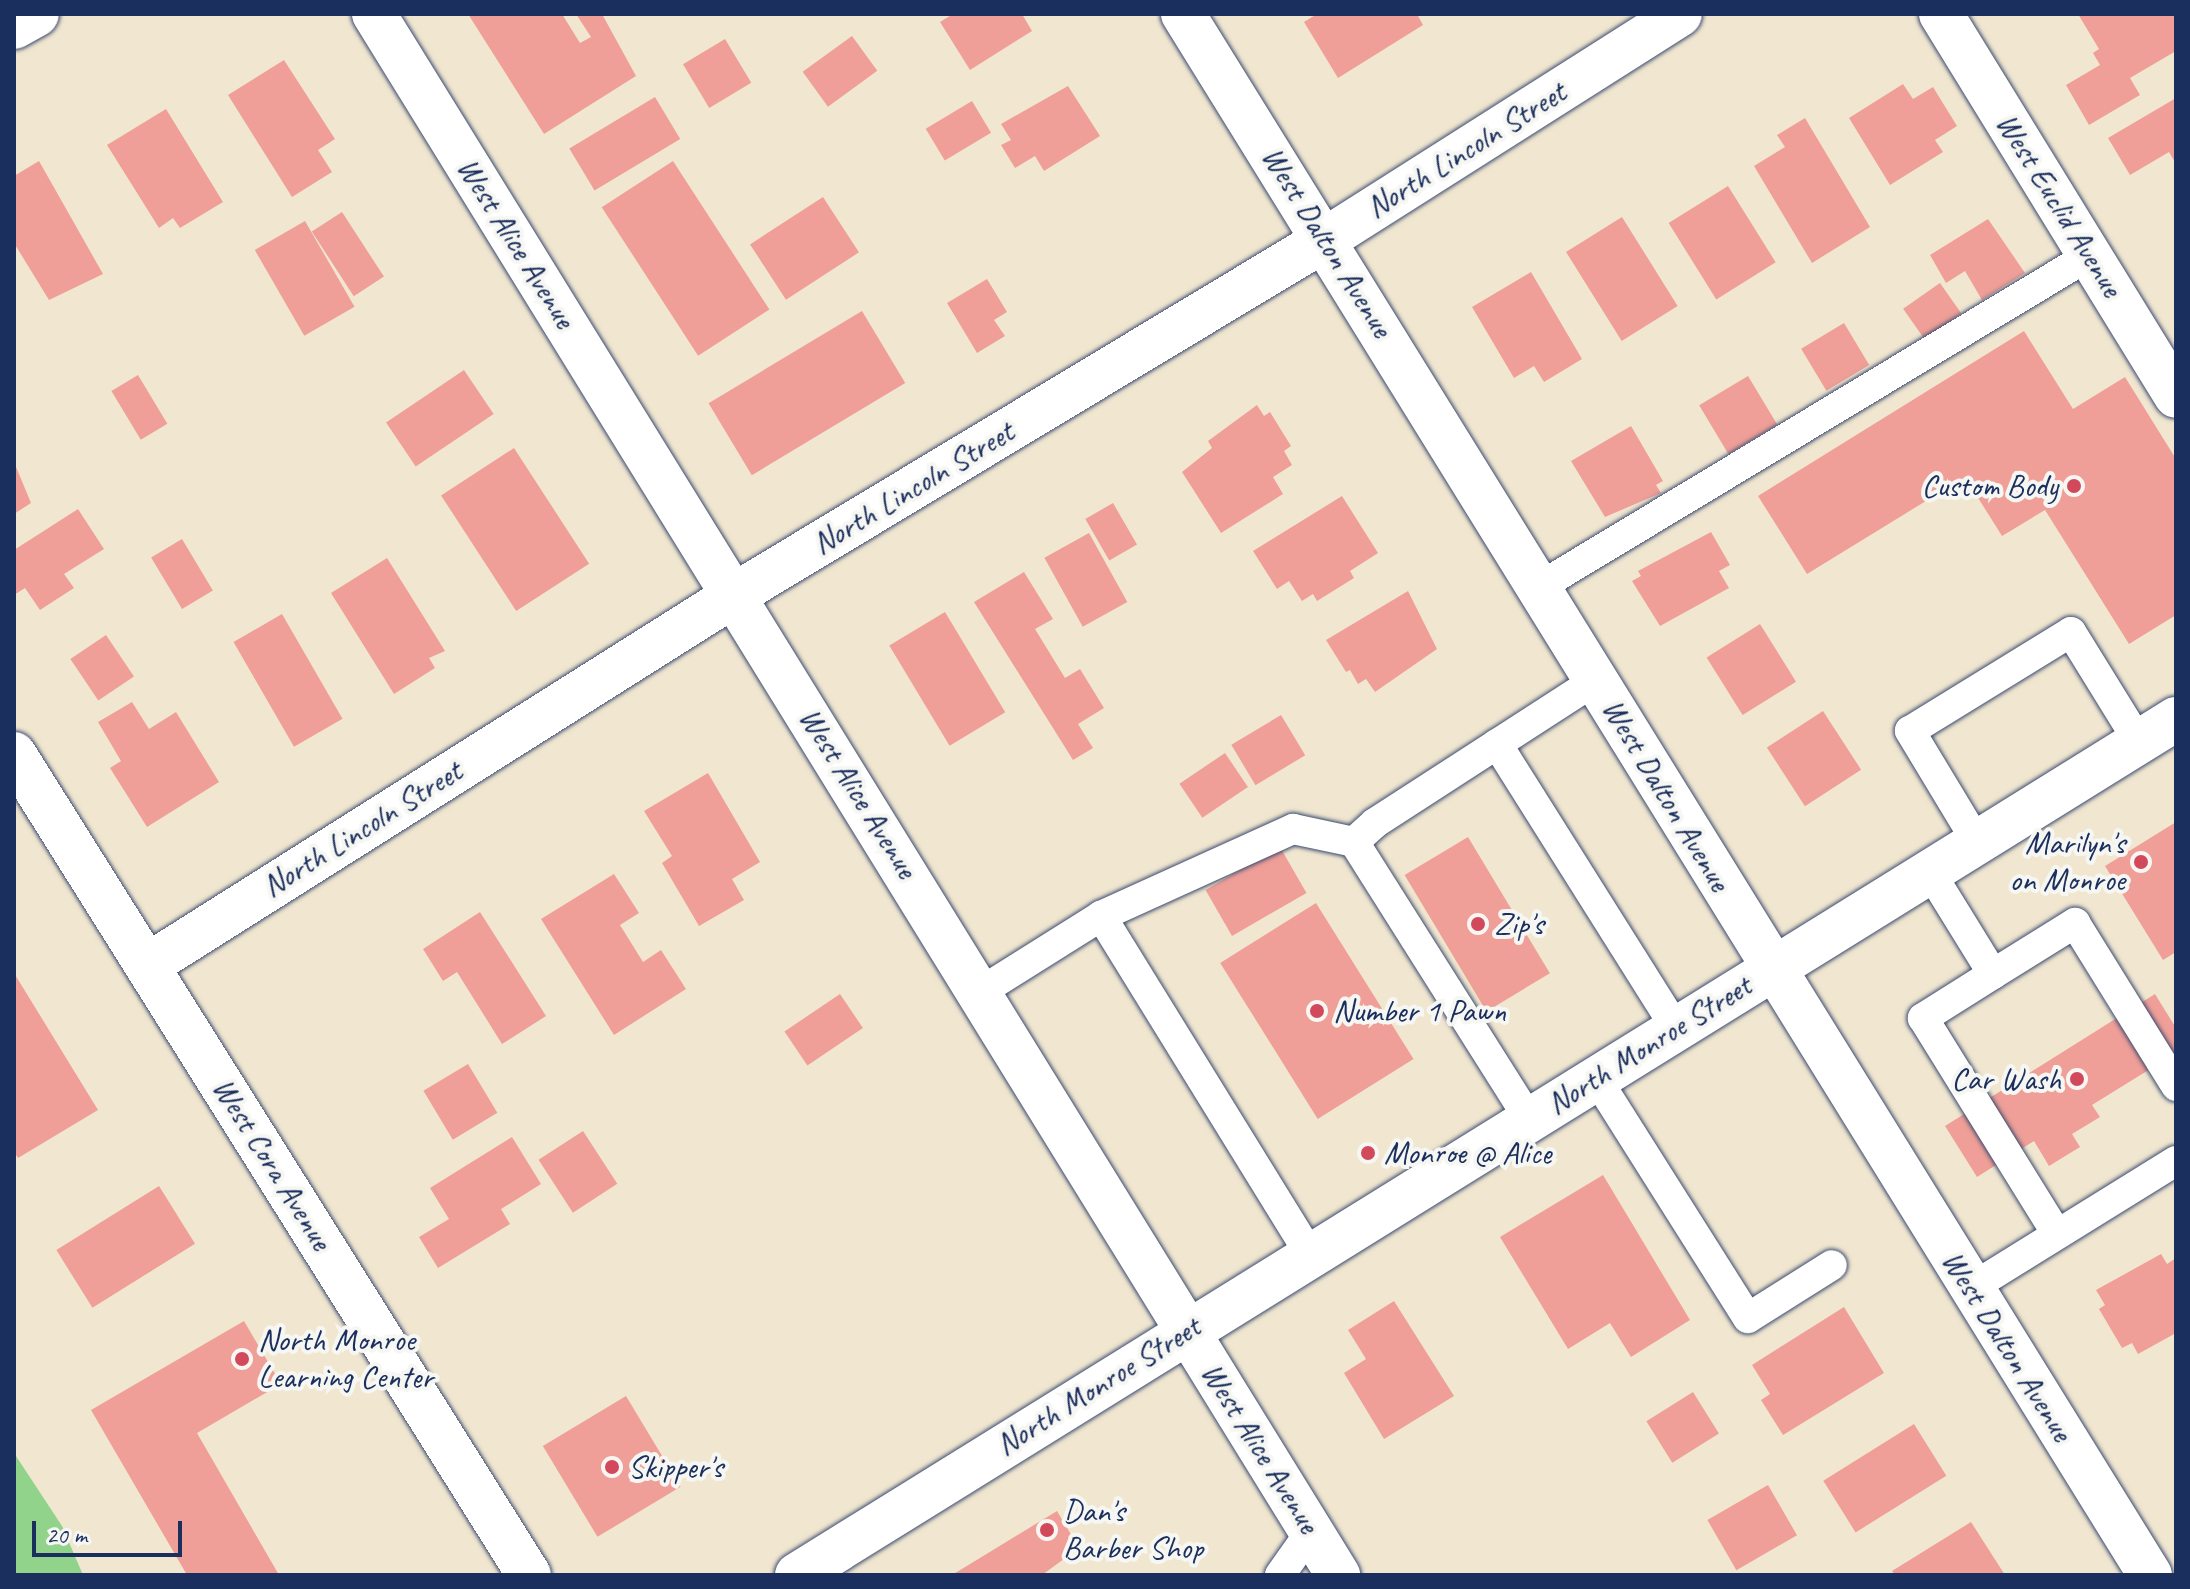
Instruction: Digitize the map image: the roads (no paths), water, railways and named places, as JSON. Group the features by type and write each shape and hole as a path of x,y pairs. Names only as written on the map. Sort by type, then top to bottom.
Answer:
{"street":[{"path":"14,27 37,14"},
{"name":"West Alice Avenue","path":"374,14 736,594 1338,1575"},
{"name":"West Dalton Avenue","path":"1183,14 1326,239 1772,969 2150,1575"},
{"name":"North Lincoln Street","path":"148,965 736,594 1326,239 1680,14"},
{"name":"West Euclid Avenue","path":"1941,14 2176,396"},
{"name":"North Monroe Street","path":"797,1575 2176,719"},
{"name":"West Cora Avenue","path":"14,754 529,1575"}],"lane":[{"path":"1539,587 2090,255"},
{"path":"1977,842 1910,731 2071,632 2139,742"},
{"path":"1354,842 1375,823 1596,680"},
{"path":"1497,744 1676,1028"},
{"path":"980,992 1101,916 1293,829 1354,842 1529,1119"},
{"path":"1930,872 1993,974"},
{"path":"1101,916 1310,1255"},
{"path":"2057,1234 1923,1018 2075,923 2176,1086"},
{"path":"1596,1078 1748,1318 1832,1265"},
{"path":"1971,1288 2176,1161"},
{"path":"1280,1575 1311,1531"}],"place":[{"name":"Custom Body","path":"2074,486"},
{"name":"Marilyn's on Monroe","path":"2141,862"},
{"name":"Zip's","path":"1478,924"},
{"name":"Number 1 Pawn","path":"1317,1011"},
{"name":"Car Wash","path":"2077,1079"},
{"name":"Monroe @ Alice","path":"1368,1153"},
{"name":"North Monroe Learning Center","path":"242,1359"},
{"name":"Skipper's","path":"612,1467"},
{"name":"Dan's Barber Shop","path":"1047,1530"}]}
